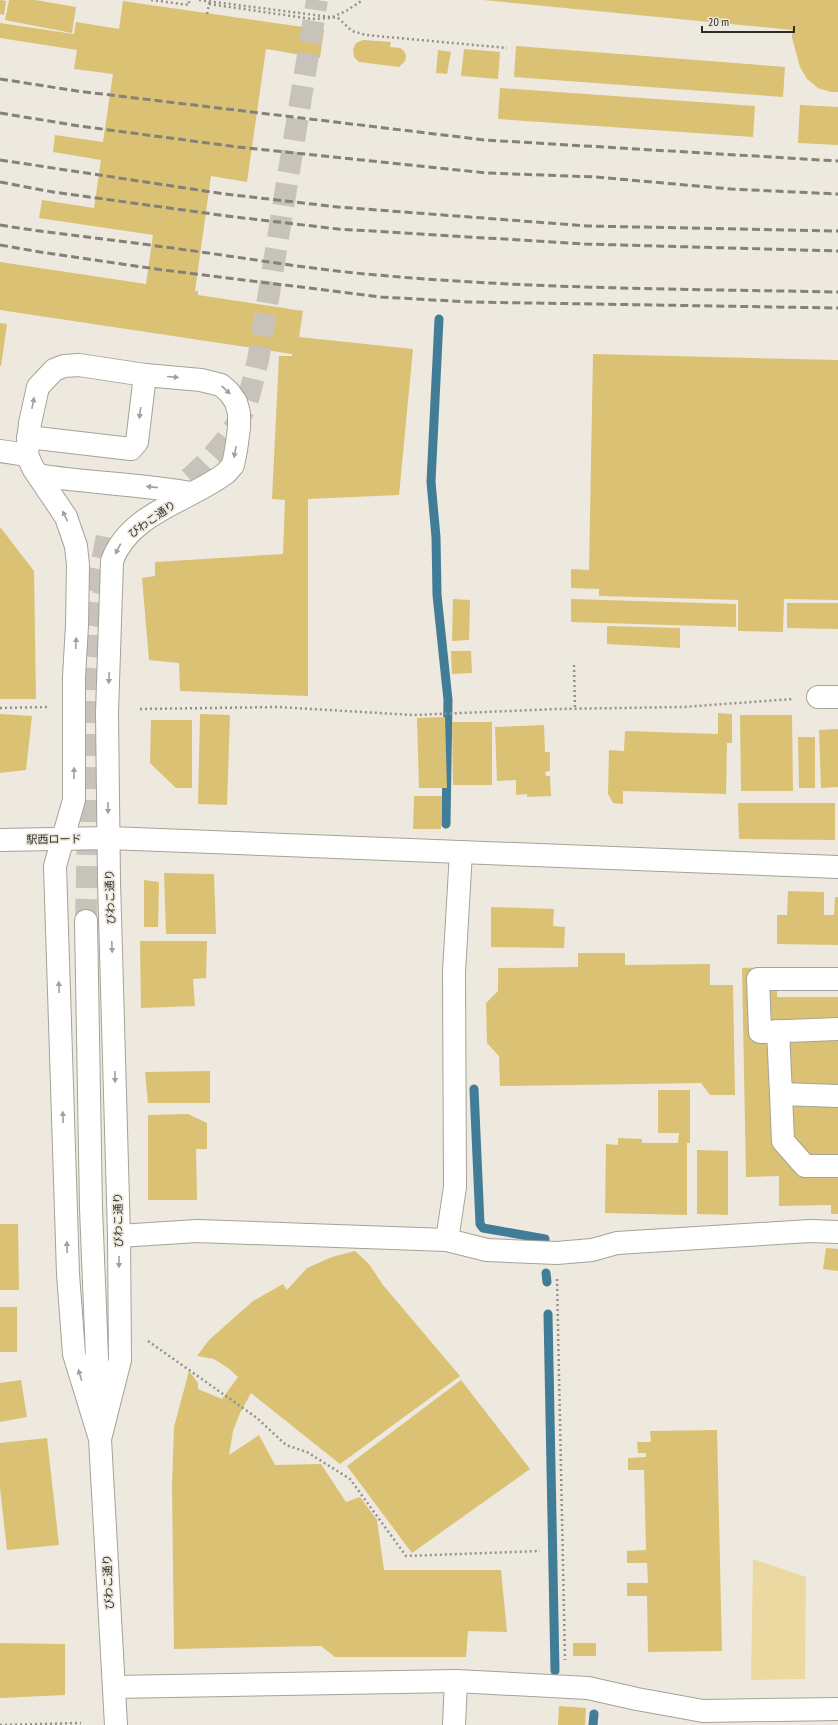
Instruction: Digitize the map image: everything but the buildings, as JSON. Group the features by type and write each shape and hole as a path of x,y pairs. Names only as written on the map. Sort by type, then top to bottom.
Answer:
{"street":[{"path":"0,451 28,446 131,449 137,442 145,374 79,365 64,366 54,370 38,387 34,397 28,446"},
{"name":"びわこ通り","path":"100,1440 120,1360 119,1236 107,713 112,561 117,549 124,539 139,525 191,493 220,478 226,473 233,465 239,428 239,413 236,402 229,392 221,385 201,380 145,374"},
{"name":"びわこ通り","path":"28,446 38,475 66,518 76,546 78,565 74,677 74,800 56,866 68,1274 74,1354 100,1440 116,1725"},
{"path":"38,475 191,493"},
{"name":"駅西ロード","path":"0,840 109,838 838,867"},
{"path":"447,1240 455,1187 454,972 461,852"},
{"path":"86,921 91,1208 100,1440"},
{"path":"838,979 758,979 760,1032 838,1029"},
{"path":"778,1031 783,1141 805,1166 838,1166"},
{"path":"781,1094 838,1096"},
{"path":"119,1236 197,1231 447,1240 487,1250 557,1253 592,1250 617,1243 810,1231 838,1232"},
{"path":"454,1725 456,1681"},
{"path":"114,1687 456,1681 588,1688 703,1711 838,1708"}],"path":[{"path":"150,0 189,5 189,0"},
{"path":"199,0 338,18 352,31 366,35 508,48"},
{"path":"207,14 210,0"},
{"path":"209,4 312,19 330,18 346,11 363,0"},
{"path":"574,665 575,709"},
{"path":"140,709 278,707 413,715 682,707 828,697"},
{"path":"0,708 54,706"},
{"path":"557,1253 565,1666"},
{"path":"145,1338 257,1418 286,1445 307,1452 350,1479 406,1556 540,1552"},
{"path":"0,1725 81,1723"}],"shaded area":[{"path":"753,1559 806,1577 805,1679 751,1680"}],"waterway":[{"path":"439,319 431,482 436,537 437,595 448,700 446,824"},
{"path":"474,1089 480,1224 483,1228 545,1239 545,1242"},
{"path":"546,1273 547,1282"},
{"path":"548,1314 555,1671"},
{"path":"593,1725 594,1714"}],"tunnel":[{"path":"164,500 200,468 221,446 239,420 248,400 258,360 317,0"},
{"path":"86,921 91,686 100,571 108,531"},
{"path":"97,627 105,585"}],"railway":[{"path":"0,79 77,91 485,140 838,161"},
{"path":"0,113 79,126 238,147 487,173 596,177 731,189 838,194"},
{"path":"0,160 225,194 338,207 588,226 838,231"},
{"path":"0,182 53,192 227,216 338,229 585,244 838,251"},
{"path":"0,225 323,269 434,280 607,288 838,292"},
{"path":"0,245 163,270 381,297 469,302 838,308"}]}
